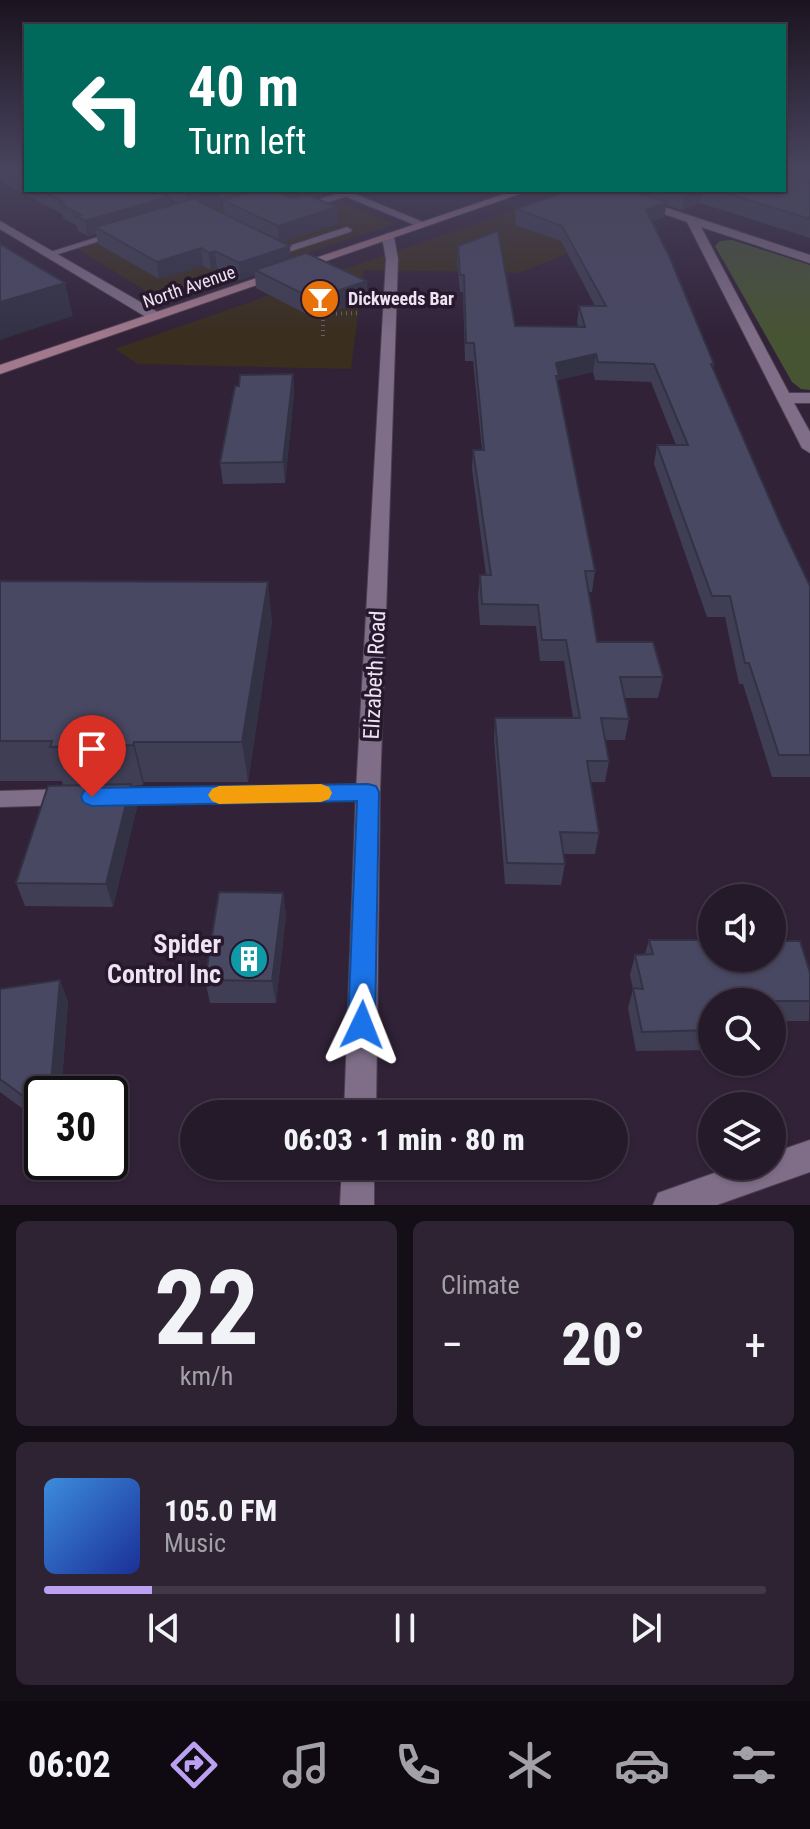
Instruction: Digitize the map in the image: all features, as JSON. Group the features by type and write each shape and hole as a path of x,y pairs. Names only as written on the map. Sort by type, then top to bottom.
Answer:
{"main road":[{"name":"North Avenue","path":"0,370 432,222"}],"street":[{"path":"417,222 424,225"},
{"path":"693,222 810,448"},
{"path":"699,222 810,259"},
{"path":"0,224 156,317"},
{"name":"Elizabeth Road","path":"360,1100 368,792 391,306 392,252 388,237"},
{"path":"783,398 810,398"},
{"path":"670,1205 810,1156"},
{"path":"357,1205 358,1180"}],"lane":[{"path":"49,254 130,230"},
{"path":"257,239 282,251 347,230"},
{"path":"308,242 337,254"},
{"path":"0,799 368,792"}],"path":[{"path":"323,336 323,314 358,313"}],"shaded area":[{"path":"158,222 395,224 162,301 73,246"},
{"path":"479,222 556,222 605,239 519,273 364,270 351,369 138,364 115,349"}],"green space":[{"path":"732,240 810,265 810,390 801,389 792,382 715,246 720,241"}],"building":[{"path":"112,222 241,222 290,246 239,263 201,248 157,262 95,227"},
{"path":"552,222 652,222 670,258 714,364 711,364 810,586 810,755 779,755 749,663 745,663 730,596 712,596 657,445 688,445 654,364 598,362 596,354 556,363 595,571 585,571 597,642 653,642 663,677 620,677 629,719 601,718 609,761 587,761 599,833 560,832 565,864 507,863 495,718 580,718 566,640 542,640 538,605 482,604 480,575 491,575 473,450 484,450 474,343 466,343 464,275 460,275 458,246 498,231 515,326 585,327 579,306 606,306 562,226"},
{"path":"0,244 65,283 0,302"},
{"path":"306,253 367,281 313,299 255,270"},
{"path":"293,374 283,462 220,463 235,386 239,386 240,375"},
{"path":"0,581 268,582 242,742 134,742 133,745 50,747 52,741 0,741"},
{"path":"131,784 106,884 16,883 48,786"},
{"name":"Spider Control Inc","path":"219,892 283,893 272,981 205,980"},
{"path":"649,940 698,940 698,972 786,972 786,941 800,941 810,973 810,1001 786,1001 786,988 698,988 698,1030 642,1032 633,988 643,989 635,955 653,954"},
{"path":"60,980 52,1076 24,1076 24,1097 0,1079 0,989"}],"slow traffic":[{"path":"219,795 321,793"}],"place":[{"name":"Dickweeds Bar","path":"320,299"},
{"name":"Spider Control Inc","path":"249,959"}],"route":[{"path":"92,797 368,792 362,1025"}]}
